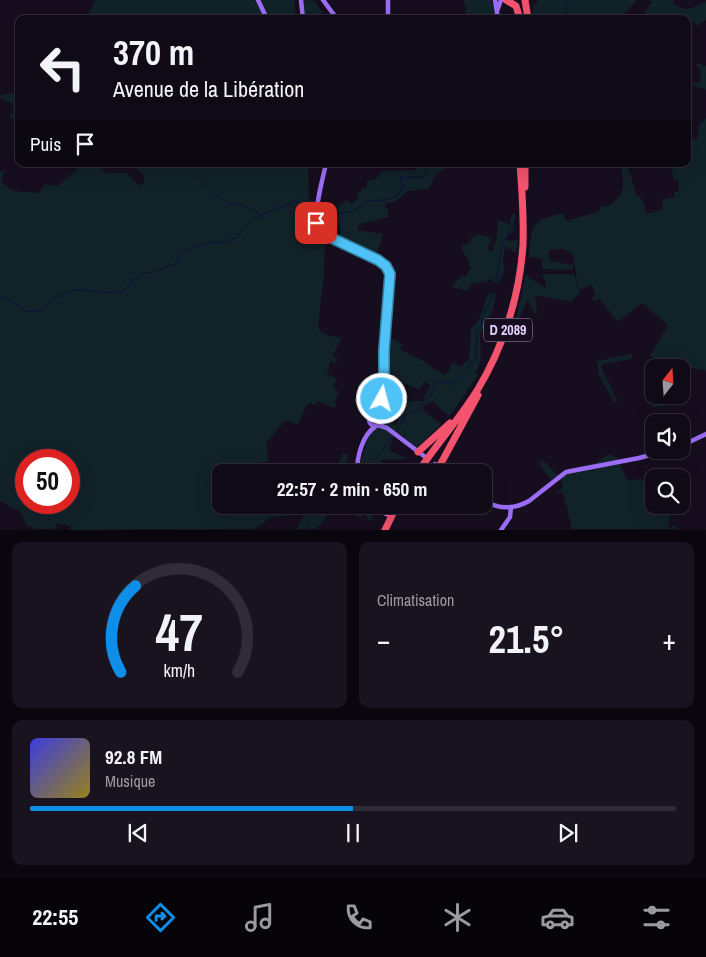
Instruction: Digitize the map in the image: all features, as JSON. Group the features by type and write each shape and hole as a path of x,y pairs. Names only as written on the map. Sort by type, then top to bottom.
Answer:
{"highway":[{"path":"506,0 519,1 523,15"},
{"name":"D 2089","path":"425,464 480,387 503,345 518,298 526,244 523,167"},
{"name":"D 2089","path":"480,387 500,344 518,284 523,228 523,167"},
{"path":"421,454 480,387"},
{"path":"438,464 480,387"},
{"path":"386,529 394,514"},
{"path":"386,529 391,516"}],"main road":[{"path":"258,0 264,15"},
{"path":"301,0 303,15"},
{"path":"324,0 334,15"},
{"path":"388,0 388,15"},
{"path":"495,0 498,15"},
{"path":"498,15 501,0"},
{"path":"325,167 316,218 317,227 321,233 378,260 386,266 390,274 384,350 384,388 379,406 377,425 366,436"},
{"path":"358,464 370,418 378,417"},
{"path":"378,417 387,428 421,454"},
{"path":"370,422 387,428"},
{"path":"690,442 706,434"},
{"path":"492,504 511,507 530,502 566,472 645,456"},
{"path":"501,530 510,517 511,507"},
{"path":"386,529 387,519 374,508 391,516"}],"shaded area":[{"path":"95,0 294,0 296,15 88,15"},
{"path":"301,0 315,1 323,13 317,15 303,15"},
{"path":"464,0 492,0 492,4 495,4 496,15 465,15 466,9"},
{"path":"539,0 637,0 623,15 532,15 533,6"},
{"path":"649,0 673,0 674,4 678,7 686,9 706,2 706,20 697,26 693,21 691,23 691,15 643,15 652,2"},
{"path":"697,63 706,66 706,90 691,85 691,82 696,83 701,81 700,69 697,67"},
{"path":"15,93 15,119 8,118 14,111 12,104 0,97 0,95"},
{"path":"706,118 706,371 691,368 690,372 690,359 659,359 650,356 668,325 642,303 618,322 599,298 595,301 591,298 596,296 592,285 582,289 578,287 573,255 564,249 549,250 550,261 573,265 573,270 542,269 542,259 529,257 532,231 539,222 563,213 566,221 601,211 600,207 614,202 621,193 623,183 620,167 627,167 630,172 636,195 639,196 644,204 646,214 662,210 663,199 674,198 675,191 679,192 678,180 674,180 671,167 691,167 691,138 697,140 700,122 702,123"},
{"path":"80,167 99,167 106,173 127,173 139,186 145,181 143,174 134,167 308,167 309,199 335,209 347,200 351,204 359,198 356,191 361,192 361,189 366,188 367,181 376,179 383,170 417,170 417,167 446,167 435,176 429,189 408,191 396,201 385,204 388,210 388,217 359,224 358,230 383,234 376,256 341,239 340,226 320,219 325,242 324,274 318,326 324,334 341,338 333,356 338,359 336,363 330,361 327,374 337,379 333,387 339,392 335,401 336,407 330,407 318,401 315,405 311,403 307,405 297,425 285,421 266,443 269,461 256,464 212,464 212,514 288,514 272,517 254,529 70,530 70,526 56,523 55,529 36,529 26,525 22,514 80,514 80,449 15,449 15,509 0,501 0,172 5,169 1,181 13,191 39,193 45,184 57,186"},
{"path":"512,214 516,214 514,230 506,239 507,241 518,240 516,252 505,246 503,261 505,271 498,283 493,282 490,278 486,282 471,284 467,291 452,287 463,275 465,277 471,268 468,264 470,261 462,251 462,246 470,242 471,238 478,234 490,237 492,240 487,248 492,252 497,237 498,220 507,223 509,226"},
{"path":"526,274 545,288 546,282 542,274 574,274 581,291 571,302 535,295 537,313 535,314 527,300 511,339 509,338 517,315"},
{"path":"489,292 496,294 492,312 480,334 481,357 477,371 474,372 478,375 454,410 449,416 432,401 424,406 423,410 441,424 417,448 399,433 393,438 389,450 408,459 382,460 379,464 360,464 369,435 375,428 389,422 396,425 403,410 392,404 395,397 407,401 422,401 431,385 424,382 419,390 382,373 382,355 387,336 403,345 400,349 420,359 444,375 450,370 452,362 460,367 469,359 471,329 478,321"},
{"path":"630,353 633,356 631,359 603,364 601,367 618,402 614,402 599,375 597,361"},
{"path":"652,404 671,404 652,408"},
{"path":"343,453 349,455 346,464 338,464"},
{"path":"608,454 618,458 627,480 641,479 641,481 645,481 645,514 670,514 668,526 671,528 672,525 678,528 572,529 563,492 554,494 562,489 563,484 557,476 551,480 539,464 543,460 557,475 568,469 596,463"},
{"path":"305,514 328,514 322,523 314,529 296,529"},
{"path":"365,514 371,514 374,521 368,519"}],"waterway":[{"path":"565,15 565,4 572,0"},
{"path":"189,167 211,191 223,200 230,204 251,208 262,216"},
{"path":"319,209 332,214 343,213 352,211 365,202 390,199 401,192 401,177 423,177 426,175 427,167"},
{"path":"535,199 542,183 543,167"},
{"path":"0,295 29,312 41,310 54,299 69,291 81,290 108,293 124,291 132,281 143,274 174,265 185,250 210,242 219,243 236,238 252,220 277,208 295,201 315,208"},
{"path":"495,287 502,245 514,225 516,214"},
{"path":"396,432 406,415 416,411 422,406 423,401 433,393 435,384 447,382 449,385 453,383 476,358 477,331 482,325 482,317 491,300 493,291"},
{"path":"370,464 393,435"},
{"path":"306,530 313,514"}],"route":[{"path":"316,223 321,233 378,260 386,266 390,274 384,350 385,377 382,399"}]}
